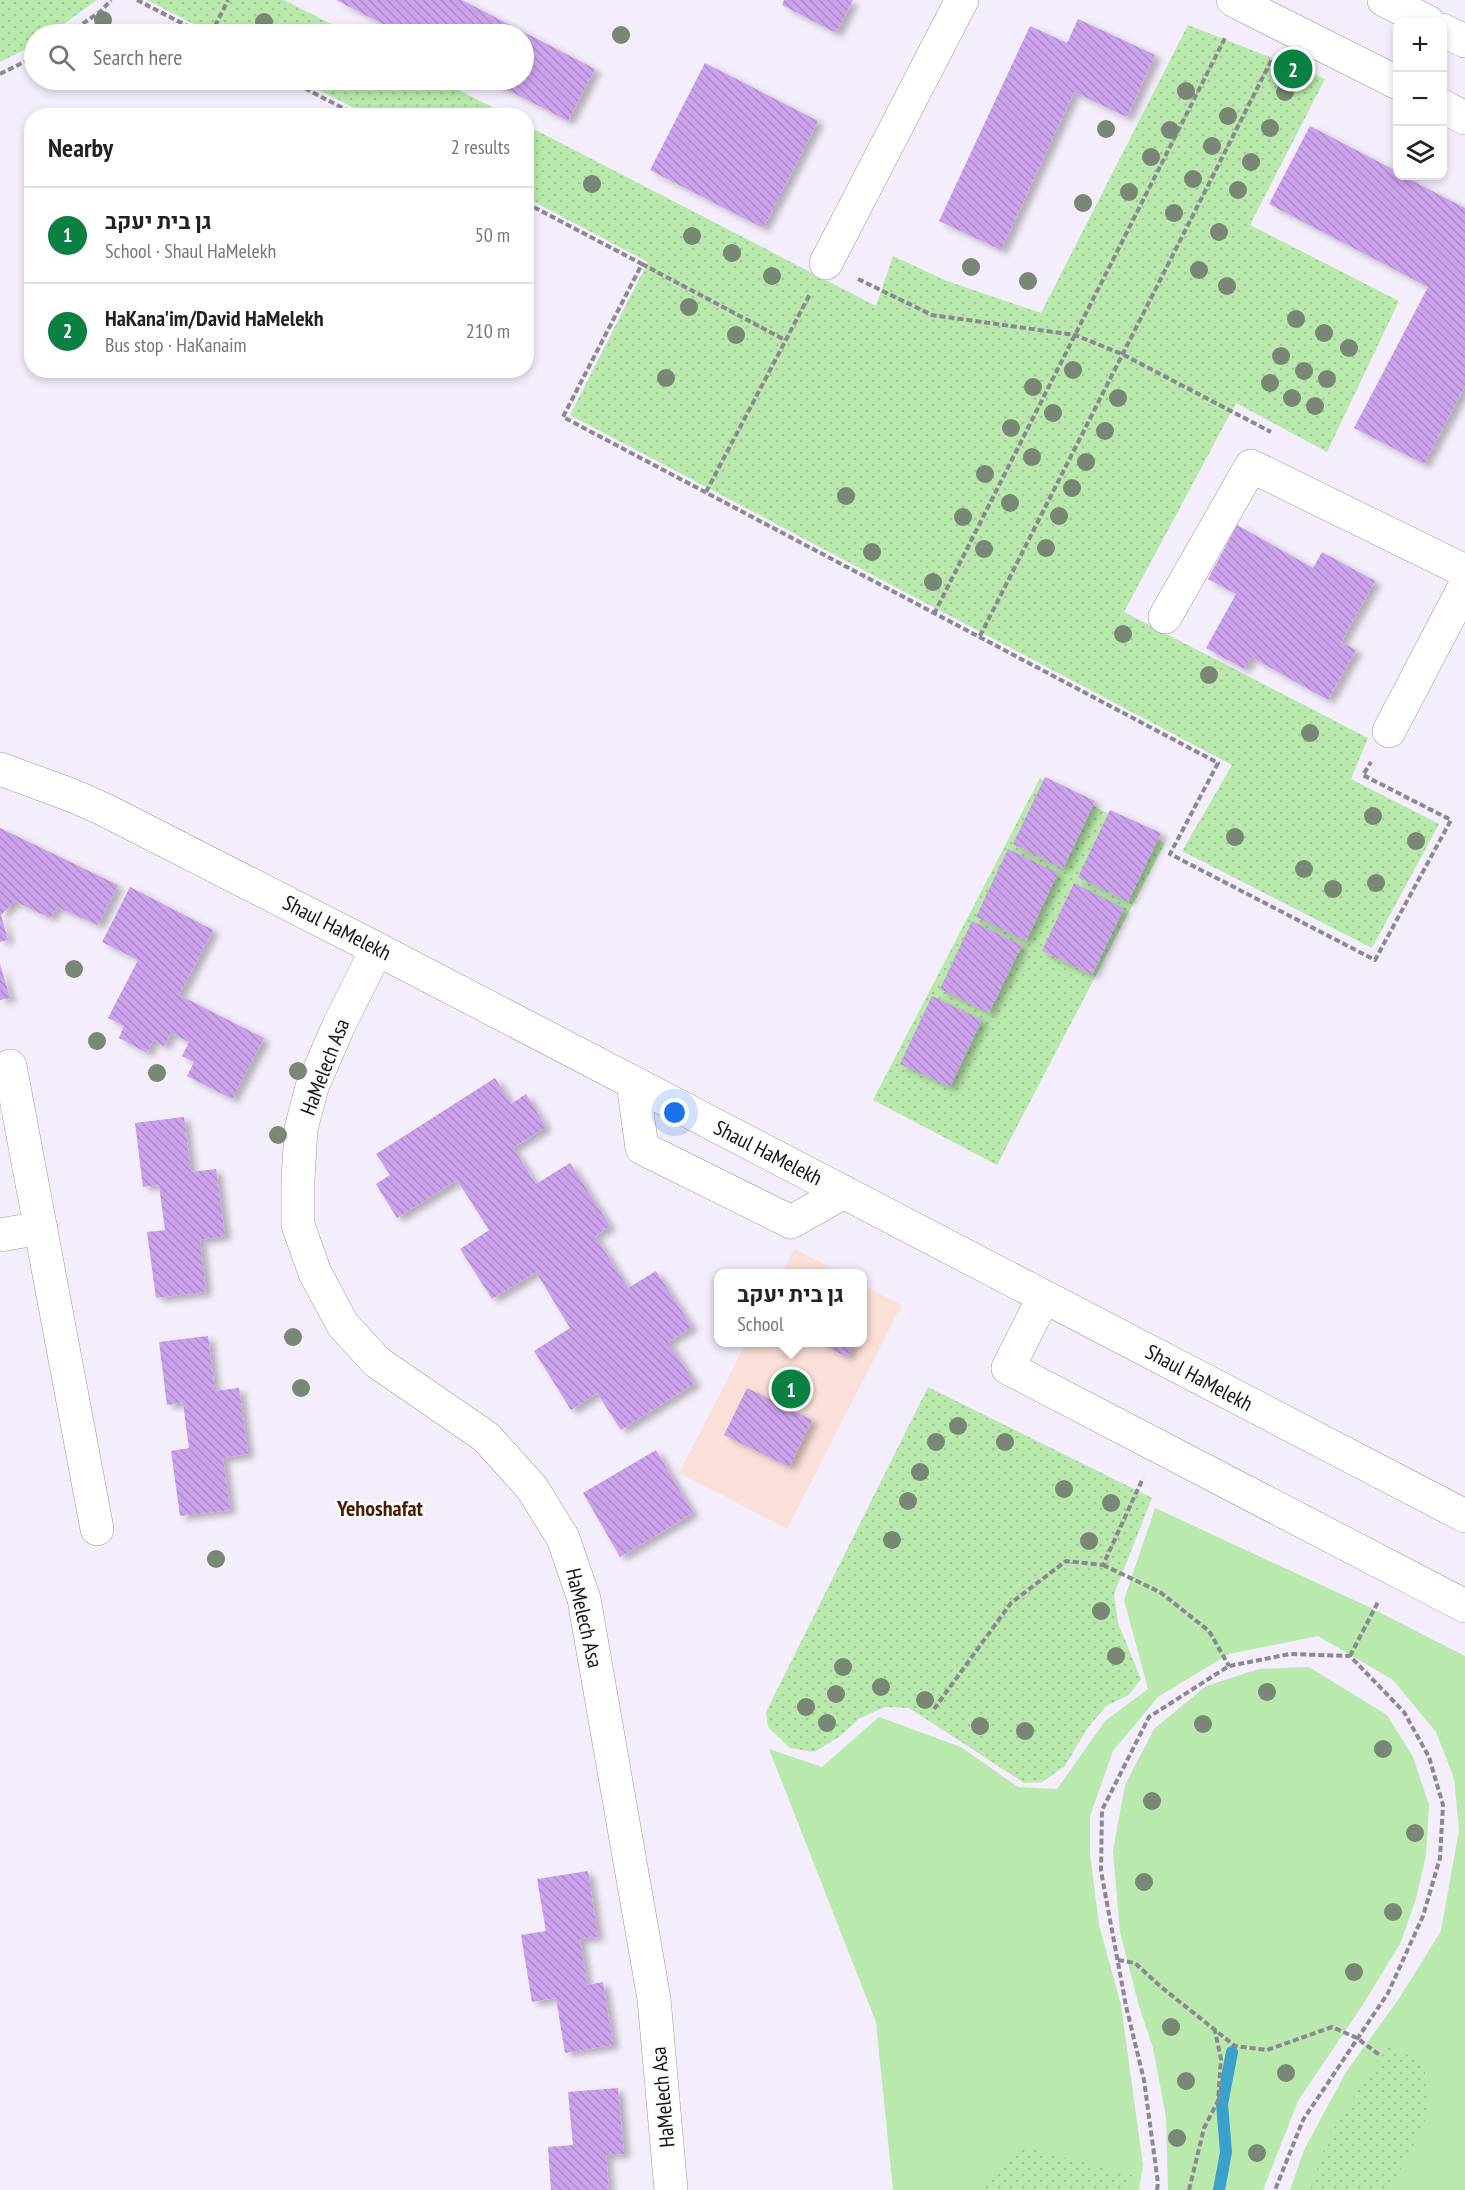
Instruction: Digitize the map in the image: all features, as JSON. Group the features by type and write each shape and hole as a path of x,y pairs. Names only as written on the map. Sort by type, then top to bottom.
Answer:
{"street":[{"path":"826,263 962,0"},
{"path":"1384,0 1420,18"},
{"path":"1237,2 1393,81"},
{"path":"1447,32 1465,41"},
{"path":"1447,108 1465,118"},
{"path":"1165,617 1251,466 1465,571"},
{"path":"1389,731 1465,586"},
{"name":"Shaul HaMelekh","path":"0,769 103,809 377,949 1465,1516"},
{"name":"Shaul HaMelekh","path":"0,777 35,781"},
{"name":"HaMelech Asa","path":"377,949 339,1025 312,1087 301,1129 298,1225 315,1273 343,1325 377,1362 486,1437 532,1488 563,1538 584,1599 654,1999 671,2190"},
{"path":"10,1066 97,1529"},
{"path":"633,1083 642,1148 791,1222 844,1192"},
{"path":"0,1235 41,1228"},
{"path":"1044,1297 1008,1368 1394,1569 1463,1599"}],"path":[{"path":"82,24 101,11 111,0"},
{"path":"137,0 183,24"},
{"path":"216,24 228,0"},
{"path":"934,614 1075,335 1237,2"},
{"path":"980,636 1287,28"},
{"path":"0,74 24,62"},
{"path":"308,90 343,108"},
{"path":"534,207 785,340"},
{"path":"706,492 826,263 932,315 1075,335 1122,354 1278,436"},
{"path":"642,264 563,417 1218,763 1170,854 1375,960 1451,820 1363,775 1389,731"},
{"path":"1103,1565 1158,1446"},
{"path":"934,1709 1011,1603 1066,1561 1103,1565 1160,1592 1209,1631 1228,1666"},
{"path":"1350,1656 1394,1569"},
{"path":"1157,2190 1158,2183 1144,2080 1101,1871 1102,1810 1149,1717 1228,1666 1290,1654 1350,1656 1404,1712 1429,1757 1443,1805 1440,1858 1424,1916 1388,1993 1303,2120 1275,2190"},
{"path":"1118,1960 1135,1963 1235,2046 1267,2050 1332,2028 1357,2037 1381,2056"},
{"path":"1190,2190 1204,2128 1218,2101 1221,2059 1215,2030"}],"shaded area":[{"path":"794,1249 834,1269 784,1269"},
{"path":"867,1287 902,1305 787,1529 679,1473 744,1347 867,1347"}],"green space":[{"path":"0,0 97,0 64,24 24,24 24,50 0,62"},
{"path":"147,0 284,0 331,24 194,24"},
{"path":"1188,25 1325,79 1250,225 1399,301 1327,452 1236,403 1124,612 1368,738 1351,779 1439,824 1372,948 1182,851 1232,765 570,415 648,262 534,202 534,129 876,306 893,256 947,281 1041,313"},
{"path":"319,90 458,90 494,108 354,108"},
{"path":"1040,778 1165,843 997,1165 873,1100"},
{"path":"928,1387 1152,1498 1114,1594 1118,1623 1141,1679 1129,1695 1106,1706 1087,1729 1065,1766 1042,1782 1024,1783 909,1708 885,1707 860,1718 839,1737 814,1752 790,1748 768,1727 766,1712"},
{"path":"1155,1508 1369,1607 1465,1656 1465,2190 1290,2190 1304,2150 1346,2072 1400,1997 1441,1931 1459,1830 1454,1778 1436,1732 1393,1680 1318,1636 1229,1654 1158,1697 1113,1751 1090,1816 1090,1854 1099,1925 1121,2005 1143,2165 1139,2190 893,2190 876,2022 769,1749 822,1767 879,1717 961,1747 1018,1787 1057,1789 1105,1721 1148,1689 1124,1600"},
{"path":"1309,1667 1387,1715 1413,1757 1429,1805 1426,1855 1416,1899 1400,1944 1362,2006 1298,2101 1263,2190 1168,2190 1166,2117 1153,2048 1139,2006 1120,1932 1113,1851 1125,1785 1154,1729 1206,1686 1259,1669"},
{"path":"1389,2044 1424,2064 1429,2114 1391,2190 1310,2190 1329,2134"},
{"path":"1025,2147 1132,2175 1129,2190 982,2190 984,2183"}],"building":[{"path":"336,0 462,0 508,24 383,24"},
{"path":"784,0 853,0 836,33 782,5"},
{"path":"1078,19 1155,55 1127,117 1074,92 1001,250 939,221 1030,26 1067,43"},
{"path":"534,37 595,69 568,121 508,90 534,90"},
{"path":"705,63 818,121 763,228 650,170"},
{"path":"1310,126 1393,169 1393,180 1411,180 1465,208 1465,386 1424,464 1354,428 1428,287 1269,204"},
{"path":"1237,525 1313,568 1322,552 1375,581 1341,642 1356,650 1328,700 1251,657 1244,669 1206,648 1236,594 1208,579"},
{"path":"1045,777 1095,801 1063,869 1013,844"},
{"path":"1110,810 1161,833 1128,902 1078,877"},
{"path":"0,828 118,885 98,925 57,907 50,918 15,901 1,915 8,940 0,942"},
{"path":"1008,849 1058,873 1026,941 976,917"},
{"path":"1074,883 1124,908 1092,975 1042,951"},
{"path":"130,887 213,930 179,995 264,1038 232,1099 187,1076 194,1062 182,1056 189,1042 171,1033 164,1046 153,1040 147,1053 119,1038 124,1026 108,1018 138,960 102,942"},
{"path":"972,921 1022,945 989,1013 940,989"},
{"path":"0,964 10,998 0,1000"},
{"path":"932,996 982,1020 950,1087 900,1064"},
{"path":"495,1078 511,1104 526,1094 546,1127 513,1148 536,1184 570,1163 610,1226 595,1236 628,1288 656,1271 692,1327 668,1342 695,1383 621,1430 597,1393 571,1410 534,1351 570,1328 536,1272 492,1299 460,1249 489,1230 457,1180 397,1218 376,1184 390,1175 376,1154"},
{"path":"184,1117 191,1172 216,1169 225,1236 200,1240 206,1292 156,1298 147,1232 165,1230 159,1185 143,1187 135,1123"},
{"path":"208,1336 215,1391 239,1388 248,1454 223,1458 230,1510 180,1516 171,1451 189,1448 183,1403 167,1405 159,1342"},
{"path":"828,1347 852,1347 847,1357"},
{"path":"747,1388 812,1420 789,1467 724,1435"},
{"path":"656,1450 693,1513 620,1557 583,1493"},
{"path":"588,1871 598,1937 580,1939 587,1985 603,1982 613,2045 565,2053 556,1998 532,2002 521,1935 546,1931 537,1879"},
{"path":"618,2088 624,2154 606,2155 609,2190 551,2190 548,2147 573,2145 568,2092"}],"waterway":[{"path":"1219,2190 1226,2152 1222,2104 1232,2052"}],"place":[{"name":"HaKana'im/David HaMelekh","path":"1293,69"},
{"name":"גן בית יעקב","path":"791,1389"}],"district":[{"name":"Yehoshafat","path":"380,1508"}]}
